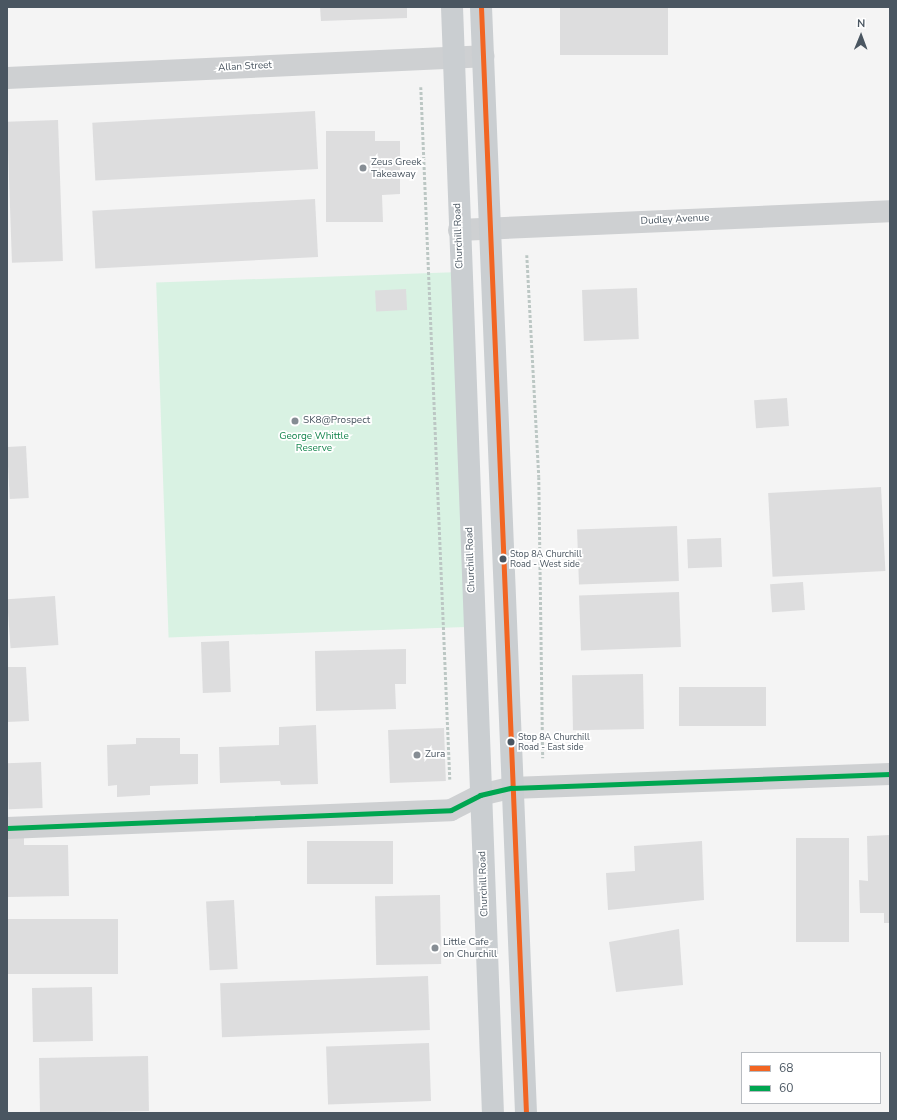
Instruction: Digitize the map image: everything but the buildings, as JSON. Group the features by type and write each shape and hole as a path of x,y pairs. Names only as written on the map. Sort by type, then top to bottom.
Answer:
{"main road":[{"name":"Churchill Road","path":"452,7 459,230 493,1113"},
{"path":"481,7 502,480 511,788 526,1113"}],"street":[{"name":"Allan Street","path":"7,78 483,56"},
{"name":"Dudley Avenue","path":"459,230 890,211"},
{"path":"7,828 451,810 480,795 511,788 890,774"}],"path":[{"path":"420,58 451,810"},
{"path":"527,255 539,477 543,761"}],"green space":[{"name":"George Whittle Reserve","path":"460,272 472,627 169,637 156,283"}],"transit line":[{"name":"68","path":"481,7 526,1113"},
{"name":"60","path":"7,828 451,810 480,795 511,788 890,774"}],"place":[{"name":"Zeus Greek Takeaway","path":"363,168"},
{"name":"SK8@Prospect","path":"295,421"},
{"name":"Stop 8A Churchill Road - West side","path":"503,559"},
{"name":"Stop 8A Churchill Road - East side","path":"511,742"},
{"name":"Zura","path":"417,755"},
{"name":"Little Cafe on Churchill","path":"435,948"}]}
